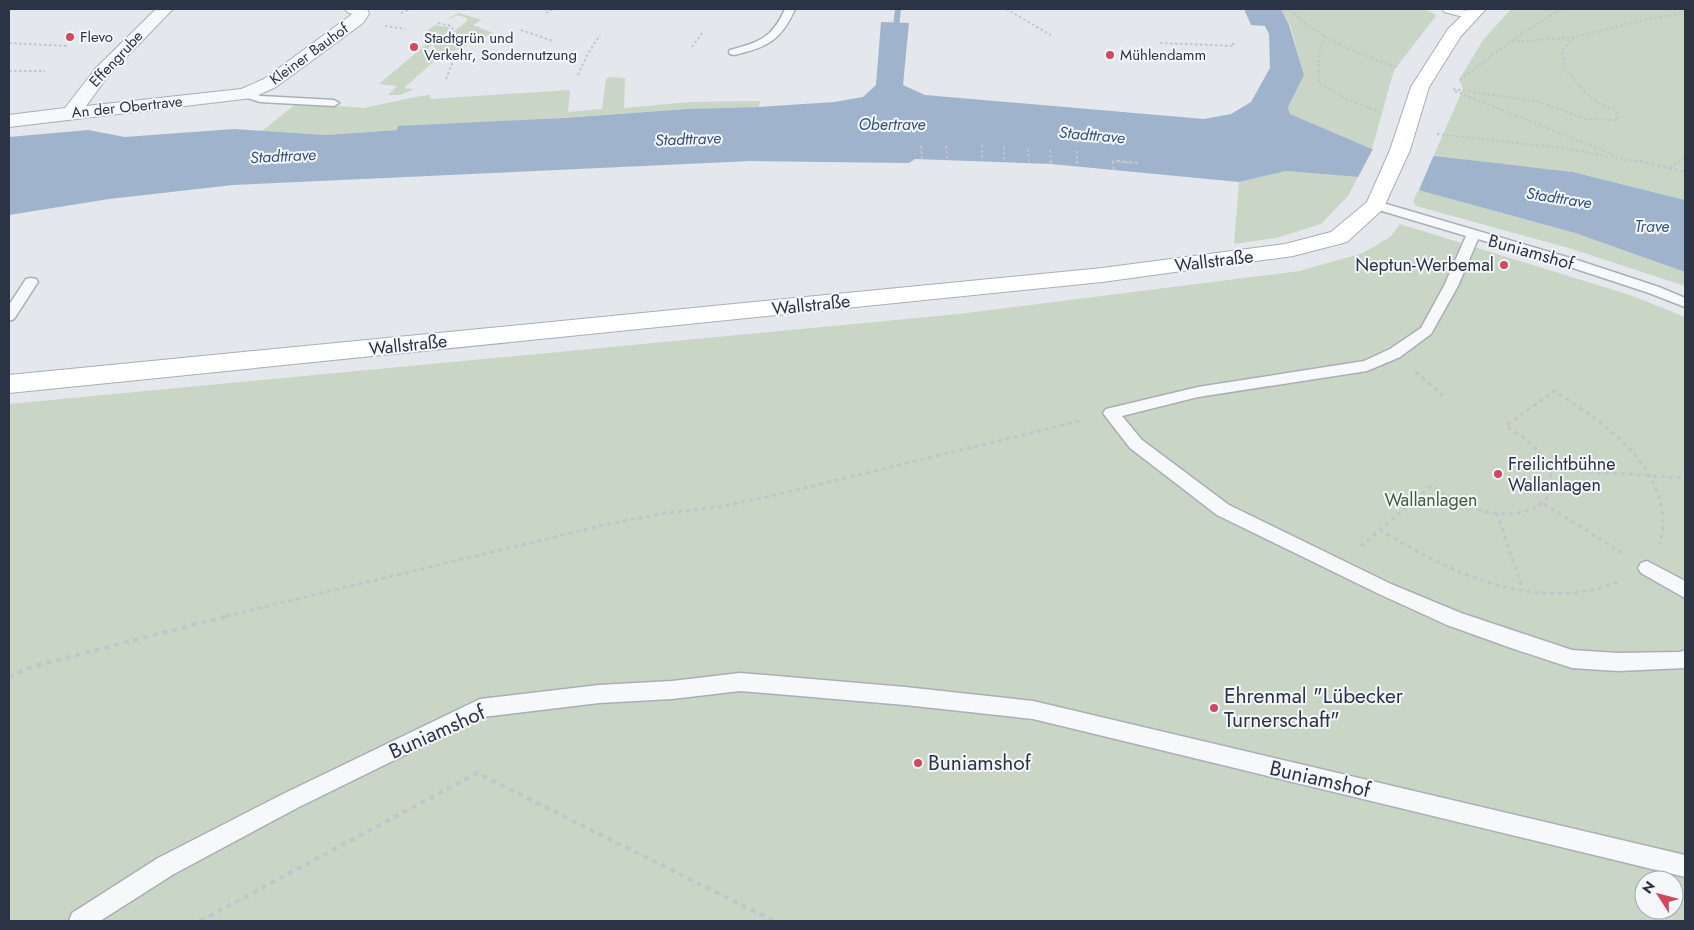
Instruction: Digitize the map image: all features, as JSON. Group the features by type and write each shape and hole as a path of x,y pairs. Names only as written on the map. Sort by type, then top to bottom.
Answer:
{"main road":[{"name":"Wallstraße","path":"9,384 765,310 1234,259 1285,251 1339,237 1381,196 1400,150 1420,87 1454,33 1475,12"}],"street":[{"name":"Effengrube","path":"71,113 102,72 165,9"},
{"name":"Kleiner Bauhof","path":"245,94 270,83 357,19 361,14 360,11 353,9"},
{"path":"1450,9 1475,12"},
{"name":"An der Obertrave","path":"9,122 71,113 245,94"}],"lane":[{"path":"734,52 758,45 772,38 783,26 790,9"},
{"path":"245,94 260,99 334,103"},
{"name":"Buniamshof","path":"1381,196 1473,235 1572,263 1654,290 1685,303"},
{"path":"1473,235 1452,286 1426,331 1394,353 1367,366 1198,392 1110,413 1136,444 1223,510 1338,567 1454,619 1514,641 1572,659 1618,662 1681,661 1685,659"},
{"path":"9,316 31,282"},
{"path":"1647,568 1685,590"},
{"name":"Buniamshof","path":"80,921 166,866 292,800 480,708 599,694 672,690 740,682 905,696 1033,710 1685,866"}],"path":[{"path":"401,13 410,9"},
{"path":"546,13 553,9"},
{"path":"1006,9 1052,35"},
{"path":"1290,9 1304,24 1324,35 1404,71"},
{"path":"1450,88 1511,42 1561,9"},
{"path":"1511,42 1574,37 1648,19 1685,13"},
{"path":"438,23 450,26 453,30 429,50 451,56 454,59 446,79"},
{"path":"384,26 406,28"},
{"path":"521,30 536,37 553,41"},
{"path":"692,47 703,32"},
{"path":"578,75 587,55 600,35"},
{"path":"1324,35 1318,61 1319,83 1336,95 1363,107 1382,112"},
{"path":"1450,88 1540,102 1585,119 1618,120 1617,112 1592,99 1565,69 1562,50 1574,37"},
{"path":"9,43 67,46"},
{"path":"1160,43 1234,46 1233,43"},
{"path":"9,71 45,72"},
{"path":"1450,88 1614,155"},
{"path":"1431,134 1527,143 1614,155 1685,172"},
{"path":"982,145 982,160"},
{"path":"921,146 922,159"},
{"path":"946,146 947,159"},
{"path":"1004,147 1004,161"},
{"path":"1028,149 1028,163"},
{"path":"1050,150 1052,164"},
{"path":"1077,151 1078,167"},
{"path":"1669,168 1685,158"},
{"path":"1114,170 1113,161 1140,164"},
{"path":"1394,353 1446,398"},
{"path":"1554,391 1600,421 1618,437 1636,456 1658,494 1664,522 1663,535 1658,549 1647,568 1607,586 1583,592 1555,594 1523,590 1495,586 1464,576 1432,561 1380,530 1430,486 1469,506 1497,513 1526,513 1544,504 1550,496 1552,486 1549,469 1534,448 1506,426 1554,391"},
{"path":"9,677 31,667 138,638 495,550 613,523 666,513 719,507 784,493 1110,413"},
{"path":"1549,469 1685,478"},
{"path":"1544,504 1647,568"},
{"path":"1497,513 1523,590"},
{"path":"200,921 477,773 774,921"}],"green space":[{"path":"1281,9 1425,10 1435,14 1436,16 1394,70 1372,149 1290,114 1288,107 1304,75 1290,25"},
{"path":"1511,9 1685,9 1685,200 1573,172 1433,157 1463,89 1459,80 1483,40"},
{"path":"459,13 481,20 473,25 493,33 449,53 433,49 467,21 467,18 458,15 445,20"},
{"path":"435,25 448,27 449,30 425,51 440,56 404,88 414,89 400,95 388,95 397,86 379,84 436,36 424,33"},
{"path":"608,77 625,78 624,108 690,102 760,101 759,107 686,109 326,135 262,131 297,103 364,108 430,95 430,99 570,90 568,112 602,109"},
{"path":"1286,171 1358,177 1348,196 1321,224 1276,238 1234,244 1239,182"},
{"path":"1418,190 1575,233 1685,272 1685,286 1572,249 1416,206 1413,202"},
{"name":"Wallanlagen","path":"1400,224 1633,296 1685,317 1685,921 9,921 9,404 959,314 1299,271 1363,253 1390,237"}],"water":[{"name":"Obertrave","path":"1244,9 1281,9 1289,25 1304,75 1288,107 1290,114 1372,149 1573,172 1685,200 1685,272 1575,233 1418,190 1358,177 1286,171 1239,182 1051,164 915,159 909,163 751,161 233,185 109,199 9,215 9,137 88,130 125,137 234,129 326,135 397,130 398,126 834,102 863,97 876,85 881,22 909,23 903,85 925,95 1204,119 1231,114 1251,102 1270,68 1269,34 1265,26 1251,25"}],"pier":[{"path":"1374,147 1434,155 1418,192 1357,179"}],"waterway":[{"path":"895,37 898,9"}],"place":[{"name":"Flevo","path":"70,37"},
{"name":"Stadtgrün und Verkehr, Sondernutzung","path":"414,47"},
{"name":"Mühlendamm","path":"1110,55"},
{"name":"Neptun-Werbemal","path":"1504,265"},
{"name":"Freilichtbühne Wallanlagen","path":"1498,474"},
{"name":"Ehrenmal \"Lübecker Turnerschaft\"","path":"1214,708"},
{"name":"Buniamshof","path":"918,763"}],"water label":[{"name":"Stadttrave","path":"1092,135"},
{"name":"Stadttrave","path":"688,139"},
{"name":"Stadttrave","path":"283,156"},
{"name":"Stadttrave","path":"1559,198"},
{"name":"Trave","path":"1652,226"}]}
